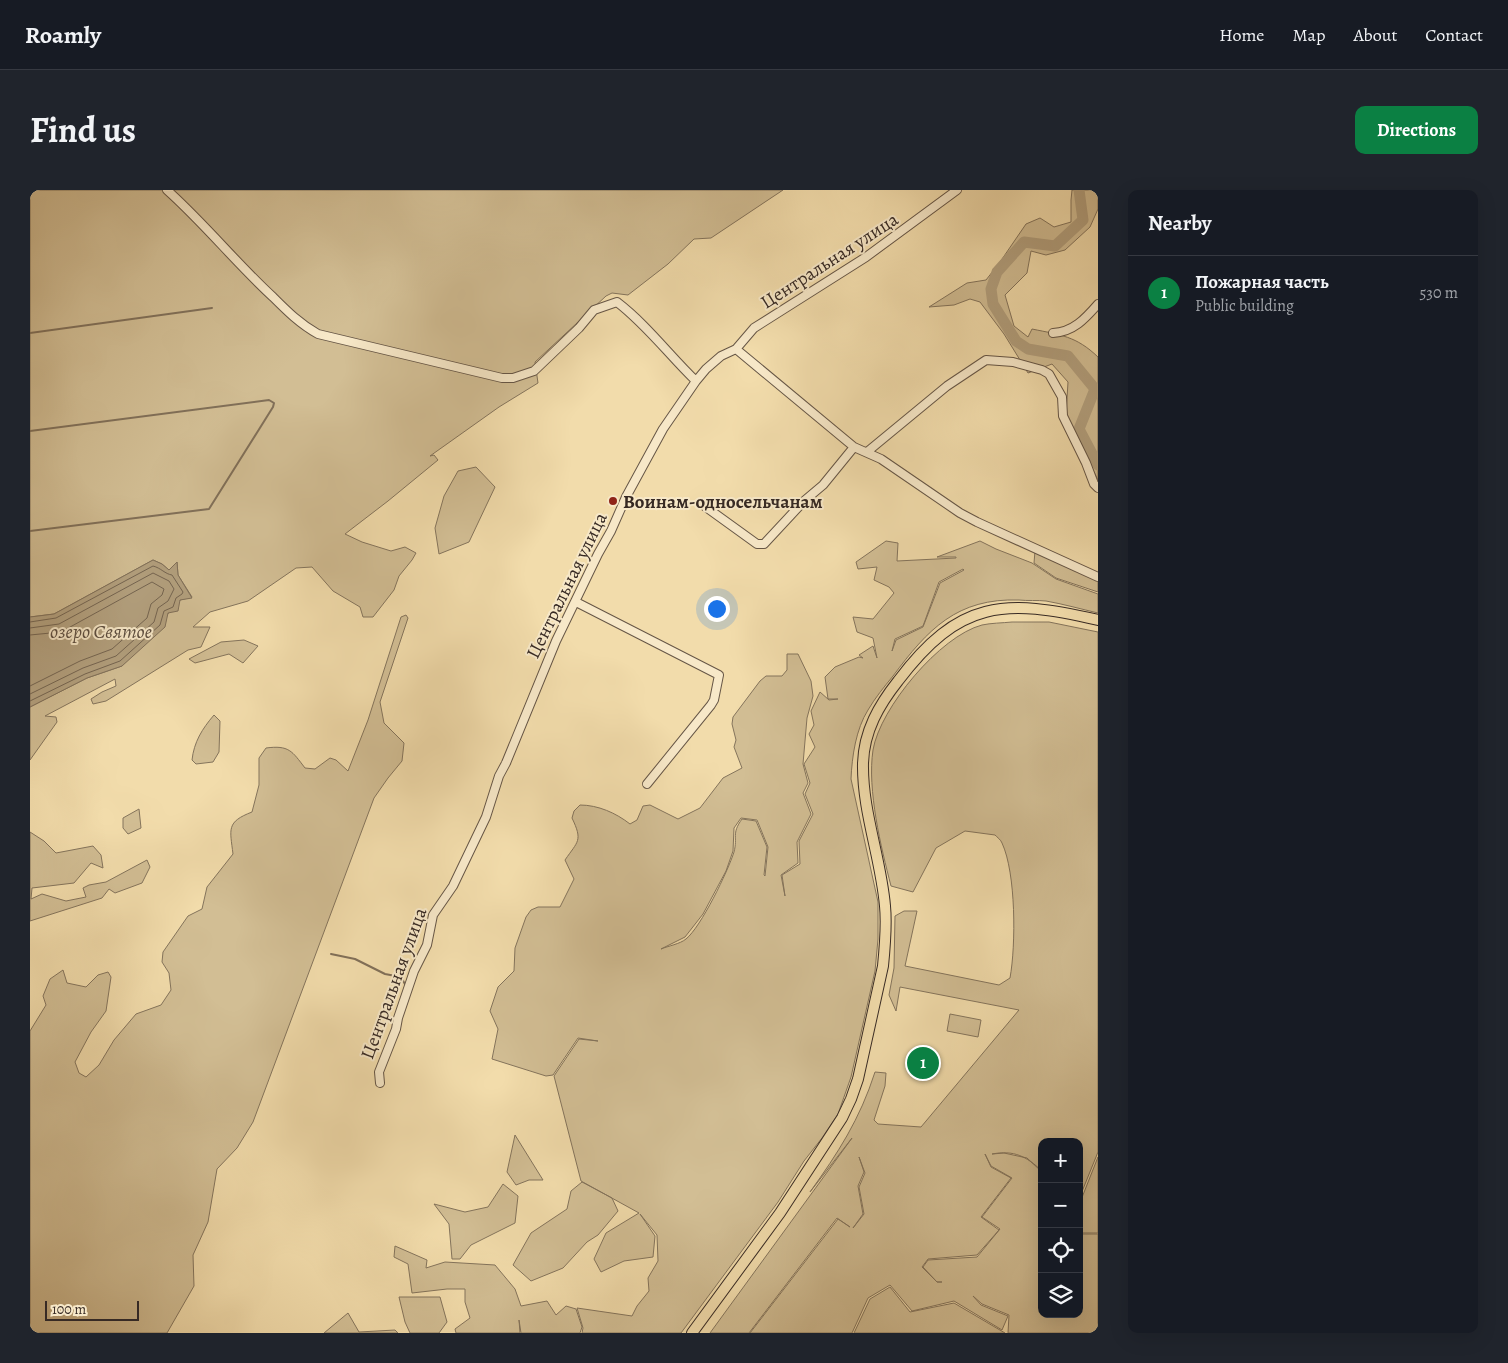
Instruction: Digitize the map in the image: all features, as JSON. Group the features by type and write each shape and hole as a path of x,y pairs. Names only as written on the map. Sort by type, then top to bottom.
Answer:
{"main road":[{"path":"692,1333 780,1213 828,1141 845,1112 858,1079 883,966 885,948 885,905 867,804 863,764 867,736 880,706 908,667 931,642 953,626 976,614 990,610 1029,608 1098,620"}],"street":[{"path":"167,190 208,228 245,270 304,327 318,334 502,378 513,378 534,371 579,328 594,310 617,302 650,331 682,368 696,381"},
{"name":"Центральная улица","path":"380,1083 379,1072 396,1029 414,971 427,945 433,915 453,886 486,817 499,776 550,656 598,554 663,429 706,369 721,356 736,349 754,328 866,257 957,190"},
{"path":"1052,333 1063,333 1082,322 1098,304"},
{"path":"736,349 854,447 881,459 977,522 1098,576"},
{"path":"867,452 947,386 986,360 1012,362 1042,370 1049,374 1062,397 1063,416 1094,484 1098,488"},
{"path":"703,505 757,544 764,544 804,501 823,485 854,447"},
{"path":"576,602 719,675 714,700 711,705 647,784"}],"shaded area":[{"path":"30,190 783,190 711,238 694,239 668,264 628,295 612,293 606,296 535,362 538,383 499,407 430,456 434,455 438,460 345,534 362,542 391,551 405,547 416,553 399,576 394,590 373,617 363,617 360,607 333,591 312,567 296,568 248,601 210,612 193,627 210,627 201,647 188,650 106,701 93,704 91,699 116,686 115,679 45,716 56,717 57,722 30,760 30,707 87,678 122,666 180,600 192,597 178,575 177,562 169,570 153,560 54,614 30,617"},
{"path":"1072,190 1094,190 1098,194 1098,209 1090,227 1065,250 1046,255 1031,251 1027,273 1005,295 1014,326 1028,337 1032,329 1068,337 1098,357 1098,480 1066,415 1068,382 1052,364 1028,373 1004,334 980,302 970,299 954,305 929,307 967,283 986,280 1026,224 1040,218 1054,227 1071,222"},
{"path":"476,467 495,487 469,542 439,554 435,528 444,496 458,471"},
{"path":"886,541 898,543 897,561 956,558 937,557 980,541 1032,563 1056,579 1098,594 1098,613 1046,601 1019,600 978,604 961,611 932,631 906,659 877,697 860,726 854,752 851,779 878,902 878,939 875,971 851,1077 838,1114 804,1161 778,1202 681,1333 582,1333 583,1328 577,1308 632,1316 649,1291 648,1278 658,1261 657,1235 640,1214 655,1236 653,1257 624,1261 601,1272 594,1259 606,1233 639,1213 581,1181 554,1076 579,1039 598,1041 578,1038 553,1075 546,1076 492,1059 498,1029 490,1011 498,987 514,971 515,948 526,917 531,910 538,907 560,907 574,879 565,860 576,844 578,836 572,818 574,811 580,805 593,806 613,813 630,824 637,820 643,806 650,805 678,819 700,808 723,778 742,768 734,747 736,740 732,724 733,717 760,681 766,676 782,676 787,670 787,654 798,654 811,681 813,696 807,718 803,764 808,783 803,793 811,814 797,842 798,863 781,875 785,896 782,875 800,864 799,841 813,814 805,794 810,783 804,764 815,747 809,734 814,725 811,711 820,692 829,700 838,699 828,699 825,677 835,667 859,657 863,658 859,655 873,646 877,658 873,638 857,632 853,617 873,619 894,593 889,587 874,580 877,567 858,569 856,562","holes":["963,569 940,583 923,627 896,640 892,651 895,639 923,626 939,582","741,818 757,820 768,847 765,876 767,847 756,821 742,819 737,828 735,847 731,861 720,885 699,923 686,939 661,949 685,937 703,914 726,871 733,851 734,828"]},
{"path":"1035,551 1098,581 1098,592 1056,578 1034,563"},
{"path":"406,615 408,618 380,702 384,723 404,743 402,761 374,798 253,1122 237,1148 217,1169 208,1222 193,1255 194,1286 167,1333 30,1333 30,1031 46,1005 43,996 50,979 63,970 67,983 86,987 98,975 108,972 111,977 106,1011 91,1032 75,1062 79,1073 86,1077 99,1065 114,1040 136,1014 161,1005 171,990 169,973 162,962 163,952 188,916 202,909 207,887 233,854 232,827 238,819 252,812 259,785 259,758 266,748 280,747 289,750 305,768 315,769 330,758 336,760 348,771 368,720 401,617"},
{"path":"1008,622 1049,622 1098,632 1098,1152 1083,1189 1083,1138 1038,1138 1038,1167 1032,1162 1038,1168 1038,1318 1083,1318 1083,1234 1098,1234 1098,1333 1008,1333 1009,1315 982,1304 973,1296 981,1305 1008,1316 1002,1330 954,1301 912,1311 890,1285 868,1298 852,1333 750,1333 838,1219 850,1227 837,1218 749,1333 710,1333 852,1138 810,1192 847,1135 862,1105 875,1072 886,1073 885,1086 874,1120 878,1124 921,1127 1019,1010 900,987 896,1011 889,995 894,968 895,916 904,911 917,911 905,966 999,985 1010,978 1014,909 1007,856 1001,841 995,835 965,831 936,848 913,892 891,886 879,836 873,800 873,750 878,733 887,714 899,695 931,658 948,643 982,625","holes":["985,1154 991,1166 1012,1178 982,1217 1000,1229 977,1257 928,1260 923,1267 937,1282 922,1267 928,1259 977,1255 999,1230 981,1217 1011,1178 991,1167","859,1157 865,1173 859,1187 864,1214 853,1228 863,1214 858,1186 864,1172"]},
{"path":"244,640 258,646 243,663 229,654 195,663 189,659 221,642"},
{"path":"214,715 220,721 219,752 213,762 196,764 192,760 197,742 202,731"},
{"path":"139,809 141,828 128,834 123,828 123,818"},
{"path":"30,832 44,841 56,853 93,846 101,855 103,868 91,863 74,883 32,888 31,899 42,894 66,901 86,897 83,888 89,885 106,882 147,860 150,867 142,883 115,893 109,889 102,898 30,921"},
{"path":"950,1014 981,1020 978,1037 947,1031"},
{"path":"515,1135 543,1180 529,1180 516,1185 507,1172"},
{"path":"1098,1157 1098,1233 1083,1233 1083,1195"},
{"path":"582,1182 612,1198 618,1211 598,1235 587,1242 563,1268 531,1281 513,1265 531,1233 567,1209 571,1191"},
{"path":"503,1184 518,1196 515,1223 471,1245 460,1259 452,1259 449,1224 434,1204 465,1212 488,1207"},
{"path":"395,1246 427,1260 426,1268 445,1262 495,1265 515,1289 521,1306 547,1301 556,1315 566,1306 576,1309 582,1327 580,1333 521,1333 519,1320 520,1333 456,1333 455,1329 470,1318 465,1302 465,1289 412,1293 408,1264 394,1257"},
{"path":"890,1287 910,1312 954,1303 1005,1333 854,1333 870,1299"},
{"path":"399,1297 440,1297 447,1322 439,1333 410,1333 405,1322"},
{"path":"348,1313 359,1332 395,1330 398,1333 324,1333"}],"water":[{"name":"озеро Святое","path":"153,560 169,570 177,562 178,575 192,598 180,600 178,611 168,613 165,627 122,666 87,678 30,707 30,617 54,614"}],"waterway":[{"path":"1079,190 1083,220 1055,246 1024,242 997,272 991,289 993,304 1016,341 1028,349 1068,356 1095,389 1079,429 1098,465"},
{"path":"30,333 212,308"},
{"path":"30,431 269,400 274,403 209,509 30,531"},
{"path":"331,954 355,959 385,974 401,977 406,986"}],"place":[{"name":"Воинам-односельчанам","path":"613,501"},
{"name":"Пожарная часть","path":"923,1063"}]}
